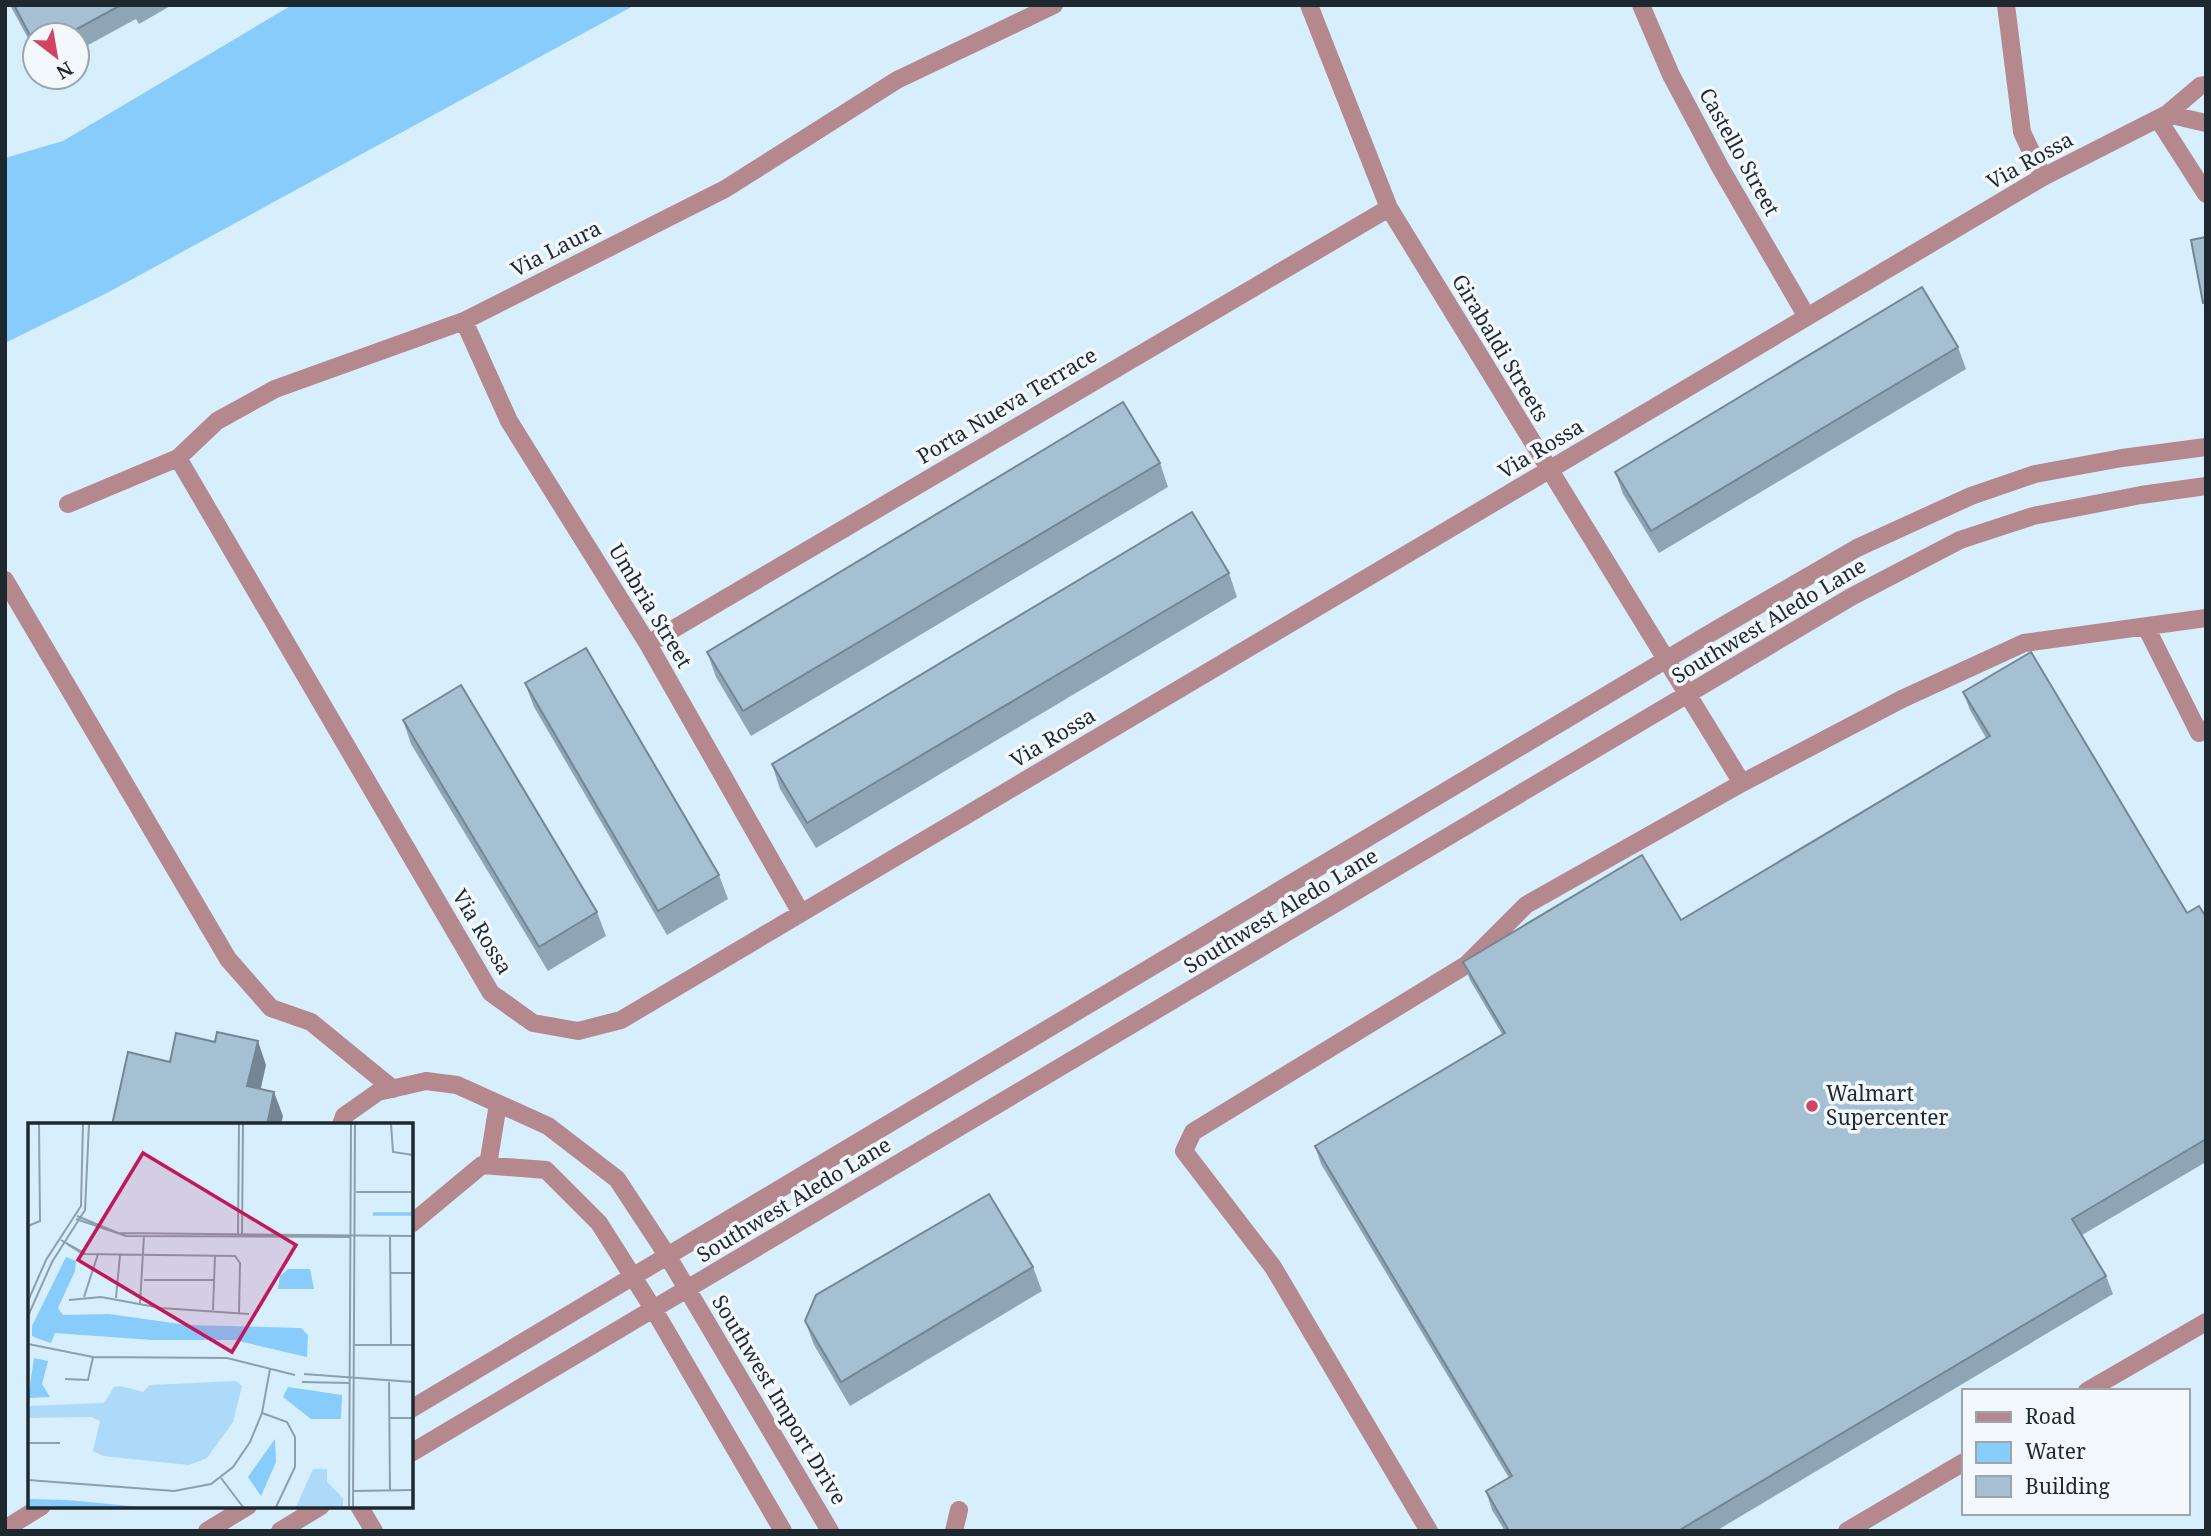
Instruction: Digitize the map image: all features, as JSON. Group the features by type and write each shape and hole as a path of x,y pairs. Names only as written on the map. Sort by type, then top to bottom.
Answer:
{"street":[{"name":"Via Laura","path":"68,504 178,458 217,421 275,389 464,321 725,189 897,80 1054,5"},
{"name":"Girabaldi Streets","path":"1309,5 1389,208 1742,783"},
{"name":"Castello Street","path":"1642,5 1677,86 1720,167 1807,317"},
{"path":"2006,5 2022,132 2043,177"},
{"name":"Via Rossa","path":"178,458 491,993 533,1023 578,1031 621,1020 2043,177 2163,117 2200,86 2206,85"},
{"path":"2163,117 2206,122"},
{"path":"2163,117 2206,194"},
{"name":"Porta Nueva Terrace","path":"648,644 1389,208"},
{"name":"Umbria Street","path":"464,321 509,421 648,644 801,913"},
{"name":"Southwest Aledo Lane","path":"413,1408 1666,659 1857,548 1971,496 2035,474 2122,458 2206,447"},
{"name":"Southwest Aledo Lane","path":"413,1452 1851,597 1960,540 2034,516 2141,495 2206,486"},
{"path":"5,580 228,959 271,1008 311,1022 393,1089"},
{"path":"1429,1531 1273,1267 1184,1152 1194,1132 1466,965 1525,905 1742,783 1902,699 2024,643 2206,618"},
{"path":"2146,626 2203,737"},
{"name":"Southwest Import Drive","path":"342,1123 344,1116 378,1092 426,1081 457,1085 548,1126 617,1179 667,1255 830,1531"},
{"path":"488,1166 498,1104"},
{"path":"413,1222 482,1165 546,1170 599,1223 654,1310 783,1531"},
{"path":"2090,1389 2206,1322"},
{"path":"1847,1531 1962,1463"},
{"path":"5,1529 39,1508"},
{"path":"207,1531 245,1508"},
{"path":"280,1531 318,1508"},
{"path":"360,1508 374,1531"},
{"path":"954,1531 959,1510"}],"water":[{"path":"292,5 635,5 105,294 5,343 5,158 63,141"}],"building":[{"path":"14,5 121,5 91,21 22,21"},
{"path":"2206,237 2206,302 2203,303 2191,240"},
{"path":"1922,287 1958,347 1651,531 1615,472"},
{"path":"1123,402 1160,463 743,711 707,652"},
{"path":"1192,512 1229,573 807,823 772,764"},
{"path":"586,648 719,875 658,911 525,683"},
{"name":"Walmart Supercenter","path":"2031,652 2187,913 2199,906 2206,917 2206,1139 2072,1219 2106,1276 1678,1531 1509,1531 1486,1491 1512,1476 1315,1146 1505,1033 1463,962 1642,855 1681,920 1990,736 1963,692"},
{"path":"461,685 597,912 539,947 403,720"},
{"path":"217,1032 258,1041 247,1086 274,1092 267,1123 112,1123 128,1052 170,1062 176,1033 215,1042"},
{"path":"989,1194 1033,1267 841,1382 805,1321 816,1295"}],"place":[{"name":"Walmart Supercenter","path":"1812,1106"}]}
